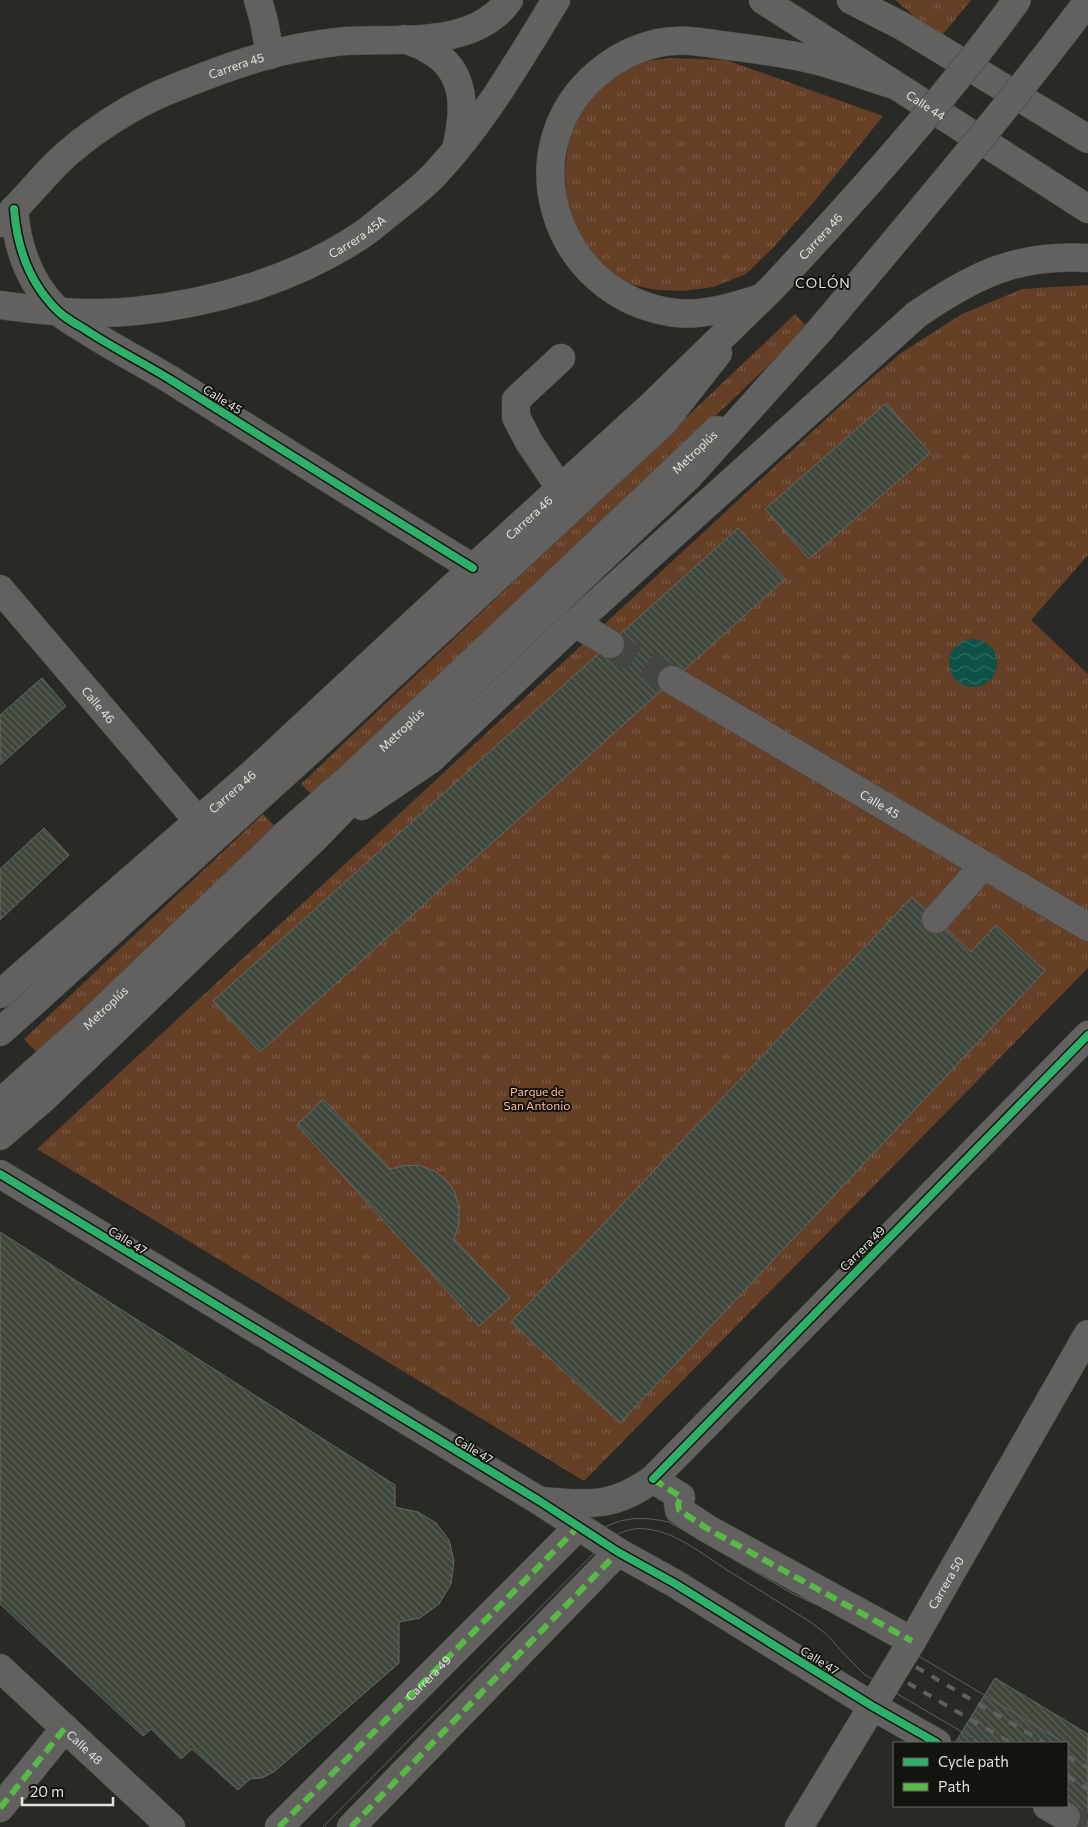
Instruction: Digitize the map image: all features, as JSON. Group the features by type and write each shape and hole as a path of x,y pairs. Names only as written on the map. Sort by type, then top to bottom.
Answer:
{"main road":[{"name":"Carrera 45A","path":"59,312 134,312 218,298 266,282 322,258 363,234 405,201 435,174 455,150 491,105 556,0"},
{"name":"Calle 44","path":"763,0 1088,209"},
{"path":"851,0 902,26 1088,139"},
{"path":"878,0 902,26"},
{"name":"Carrera 46","path":"0,994 253,773 473,568 652,405 766,293 854,199 933,107 1017,0"},
{"path":"0,1136 43,1099 315,838 407,742 690,475 821,329 936,193 1088,1"},
{"path":"404,39 431,50 448,65 460,84 462,126 455,150"},
{"path":"766,293 704,313 678,313 652,309 628,300 606,286 587,269 571,249 560,226 553,203 550,180 552,156 557,133 579,92 596,74 615,61 658,42 682,39 762,50 808,59 894,85"},
{"path":"315,838 430,760 575,623 740,476 894,333 916,315 950,292 982,276 1018,262 1060,256 1088,258"},
{"name":"Calle 45","path":"3,307 59,312"},
{"name":"Carrera 50","path":"799,1827 912,1642 1088,1334"}],"street":[{"path":"258,0 270,55"},
{"name":"Carrera 45","path":"7,217 56,164 81,142 118,116 170,90 270,55 297,48 344,41 436,38 469,30 492,18 509,0"},
{"name":"Calle 45","path":"7,217 16,233 32,278 43,295 59,312 105,343 166,376 473,568"},
{"path":"0,1032 324,738 663,423 766,293"},
{"name":"Metroplús","path":"0,1103 89,1024 286,834 356,772 679,465 799,354"},
{"path":"560,488 529,442 516,417 516,400 561,358"},
{"name":"Calle 46","path":"0,589 198,821"},
{"path":"575,623 610,644"},
{"name":"Calle 45","path":"672,680 1088,927"},
{"path":"936,919 984,866"},
{"name":"Carrera 49","path":"538,1500 606,1502 620,1498 653,1479 1088,1035"},
{"name":"Calle 47","path":"0,1174 538,1500 618,1552 674,1583 872,1706 935,1742"},
{"path":"653,1479 681,1497 678,1504 679,1510 708,1529 912,1642"},
{"name":"Carrera 49","path":"279,1827 578,1527"},
{"path":"351,1827 618,1552"},
{"name":"Calle 48","path":"0,1668 171,1827"},
{"path":"0,1808 65,1728"}],"green space":[{"path":"895,0 971,0 940,38"},
{"path":"671,58 726,60 883,116 818,197 774,247 746,274 713,287 684,291 656,290 625,283 599,265 580,239 566,212 565,169 572,118 622,64"},
{"name":"Parque de San Antonio","path":"1088,285 1088,555 1031,620 1088,674 1088,968 584,1481 37,1149 854,393 901,353 962,314 1022,289"},
{"path":"795,314 808,328 314,797 301,784"},
{"path":"263,814 279,831 40,1056 24,1039"}],"water":[{"path":"973,639 982,641 990,646 995,654 997,663 995,672 990,680 982,685 973,687 964,685 956,680 951,672 949,663 951,654 956,646 964,641"}],"building":[{"path":"886,403 930,453 809,559 765,509"},
{"path":"738,528 785,579 260,1052 213,1001"},
{"path":"42,678 66,706 0,765 0,715"},
{"path":"44,828 69,855 0,920 0,869"},
{"path":"912,897 971,952 996,925 1045,971 620,1423 511,1322"},
{"path":"323,1099 390,1169 419,1165 436,1172 448,1182 455,1193 459,1207 459,1224 454,1239 510,1298 479,1326 297,1125"},
{"path":"0,1232 395,1485 395,1507 418,1512 436,1523 449,1540 454,1561 451,1584 439,1604 420,1618 399,1622 399,1663 275,1771 262,1778 250,1779 238,1790 192,1749 181,1759 151,1729 143,1736 0,1604"},
{"path":"995,1678 1088,1734 1088,1827 1062,1827 1068,1807 1068,1742 956,1742"}],"tunnel":[{"path":"610,644 672,680"},
{"path":"1066,1817 1084,1827"}],"tram line":[{"path":"298,1827 569,1552 593,1534 615,1523 626,1520 653,1519 669,1522 795,1595 878,1632 1063,1742"},
{"path":"323,1827 604,1543 614,1536 635,1529 646,1529 667,1534 699,1551 812,1623 826,1634 865,1675 979,1742"}],"railway":[{"path":"916,1667 1043,1742"},
{"path":"908,1683 1009,1742"},
{"path":"1068,1757 1088,1768"},
{"path":"1068,1777 1088,1789"}],"marked path":[{"path":"653,1479 681,1497 678,1504 679,1510 708,1529 912,1641"},
{"path":"279,1827 578,1527"},
{"path":"351,1827 618,1552"},
{"path":"0,1808 65,1728"}],"cycle path":[{"path":"14,209 18,237 32,277 48,300 64,316 104,342 171,380 473,568"},
{"path":"653,1479 1088,1035"},
{"path":"0,1174 538,1500 618,1552 674,1583 872,1706 935,1742"}],"district":[{"name":"COLÓN","path":"823,282"}]}
